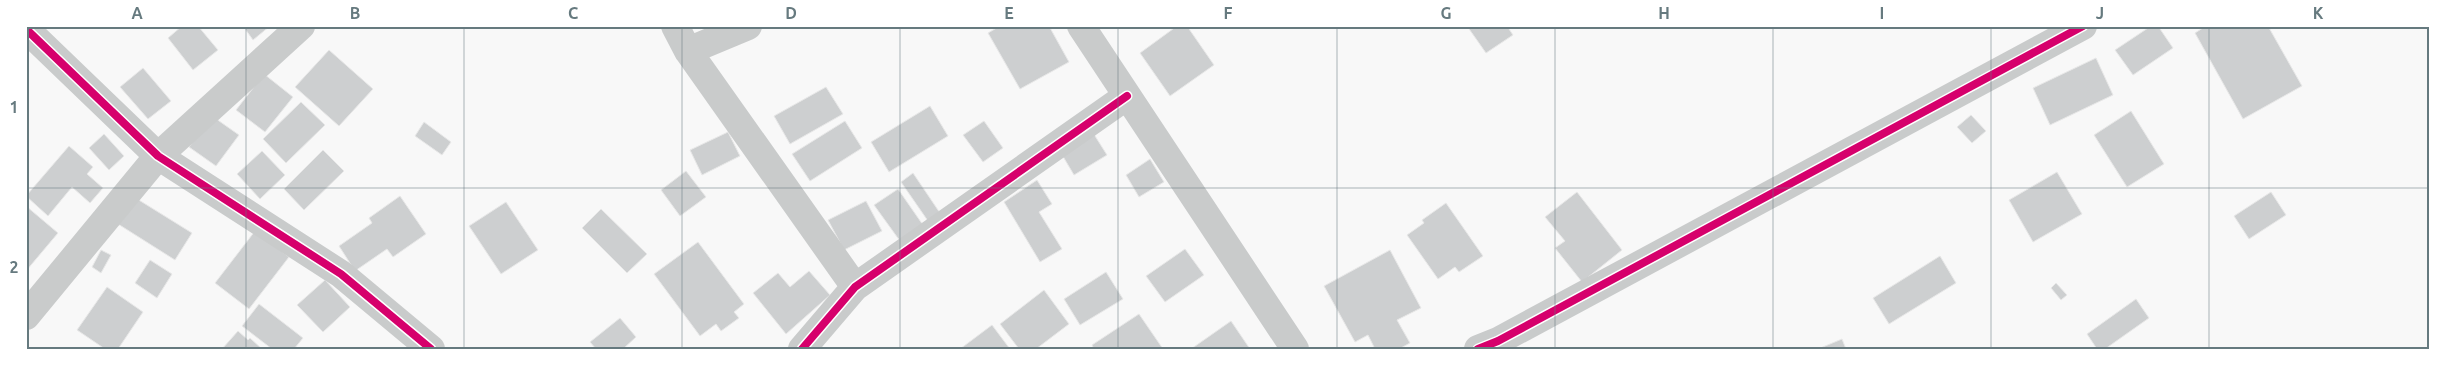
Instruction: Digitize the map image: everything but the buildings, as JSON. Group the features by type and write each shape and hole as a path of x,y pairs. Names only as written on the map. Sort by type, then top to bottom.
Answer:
{"street":[{"path":"26,316 158,156 301,26"},
{"path":"675,26 688,51 855,288"},
{"path":"688,51 748,26"},
{"path":"1081,26 1295,349"},
{"path":"1478,349 1507,336 2083,26"},
{"path":"26,29 158,156 341,274 431,349"},
{"path":"802,349 855,288 1127,96"}],"cycle path":[{"path":"1478,349 1498,341 2083,26"},
{"path":"26,29 158,156 341,274 431,349"},
{"path":"802,349 855,287 1127,96"}]}
